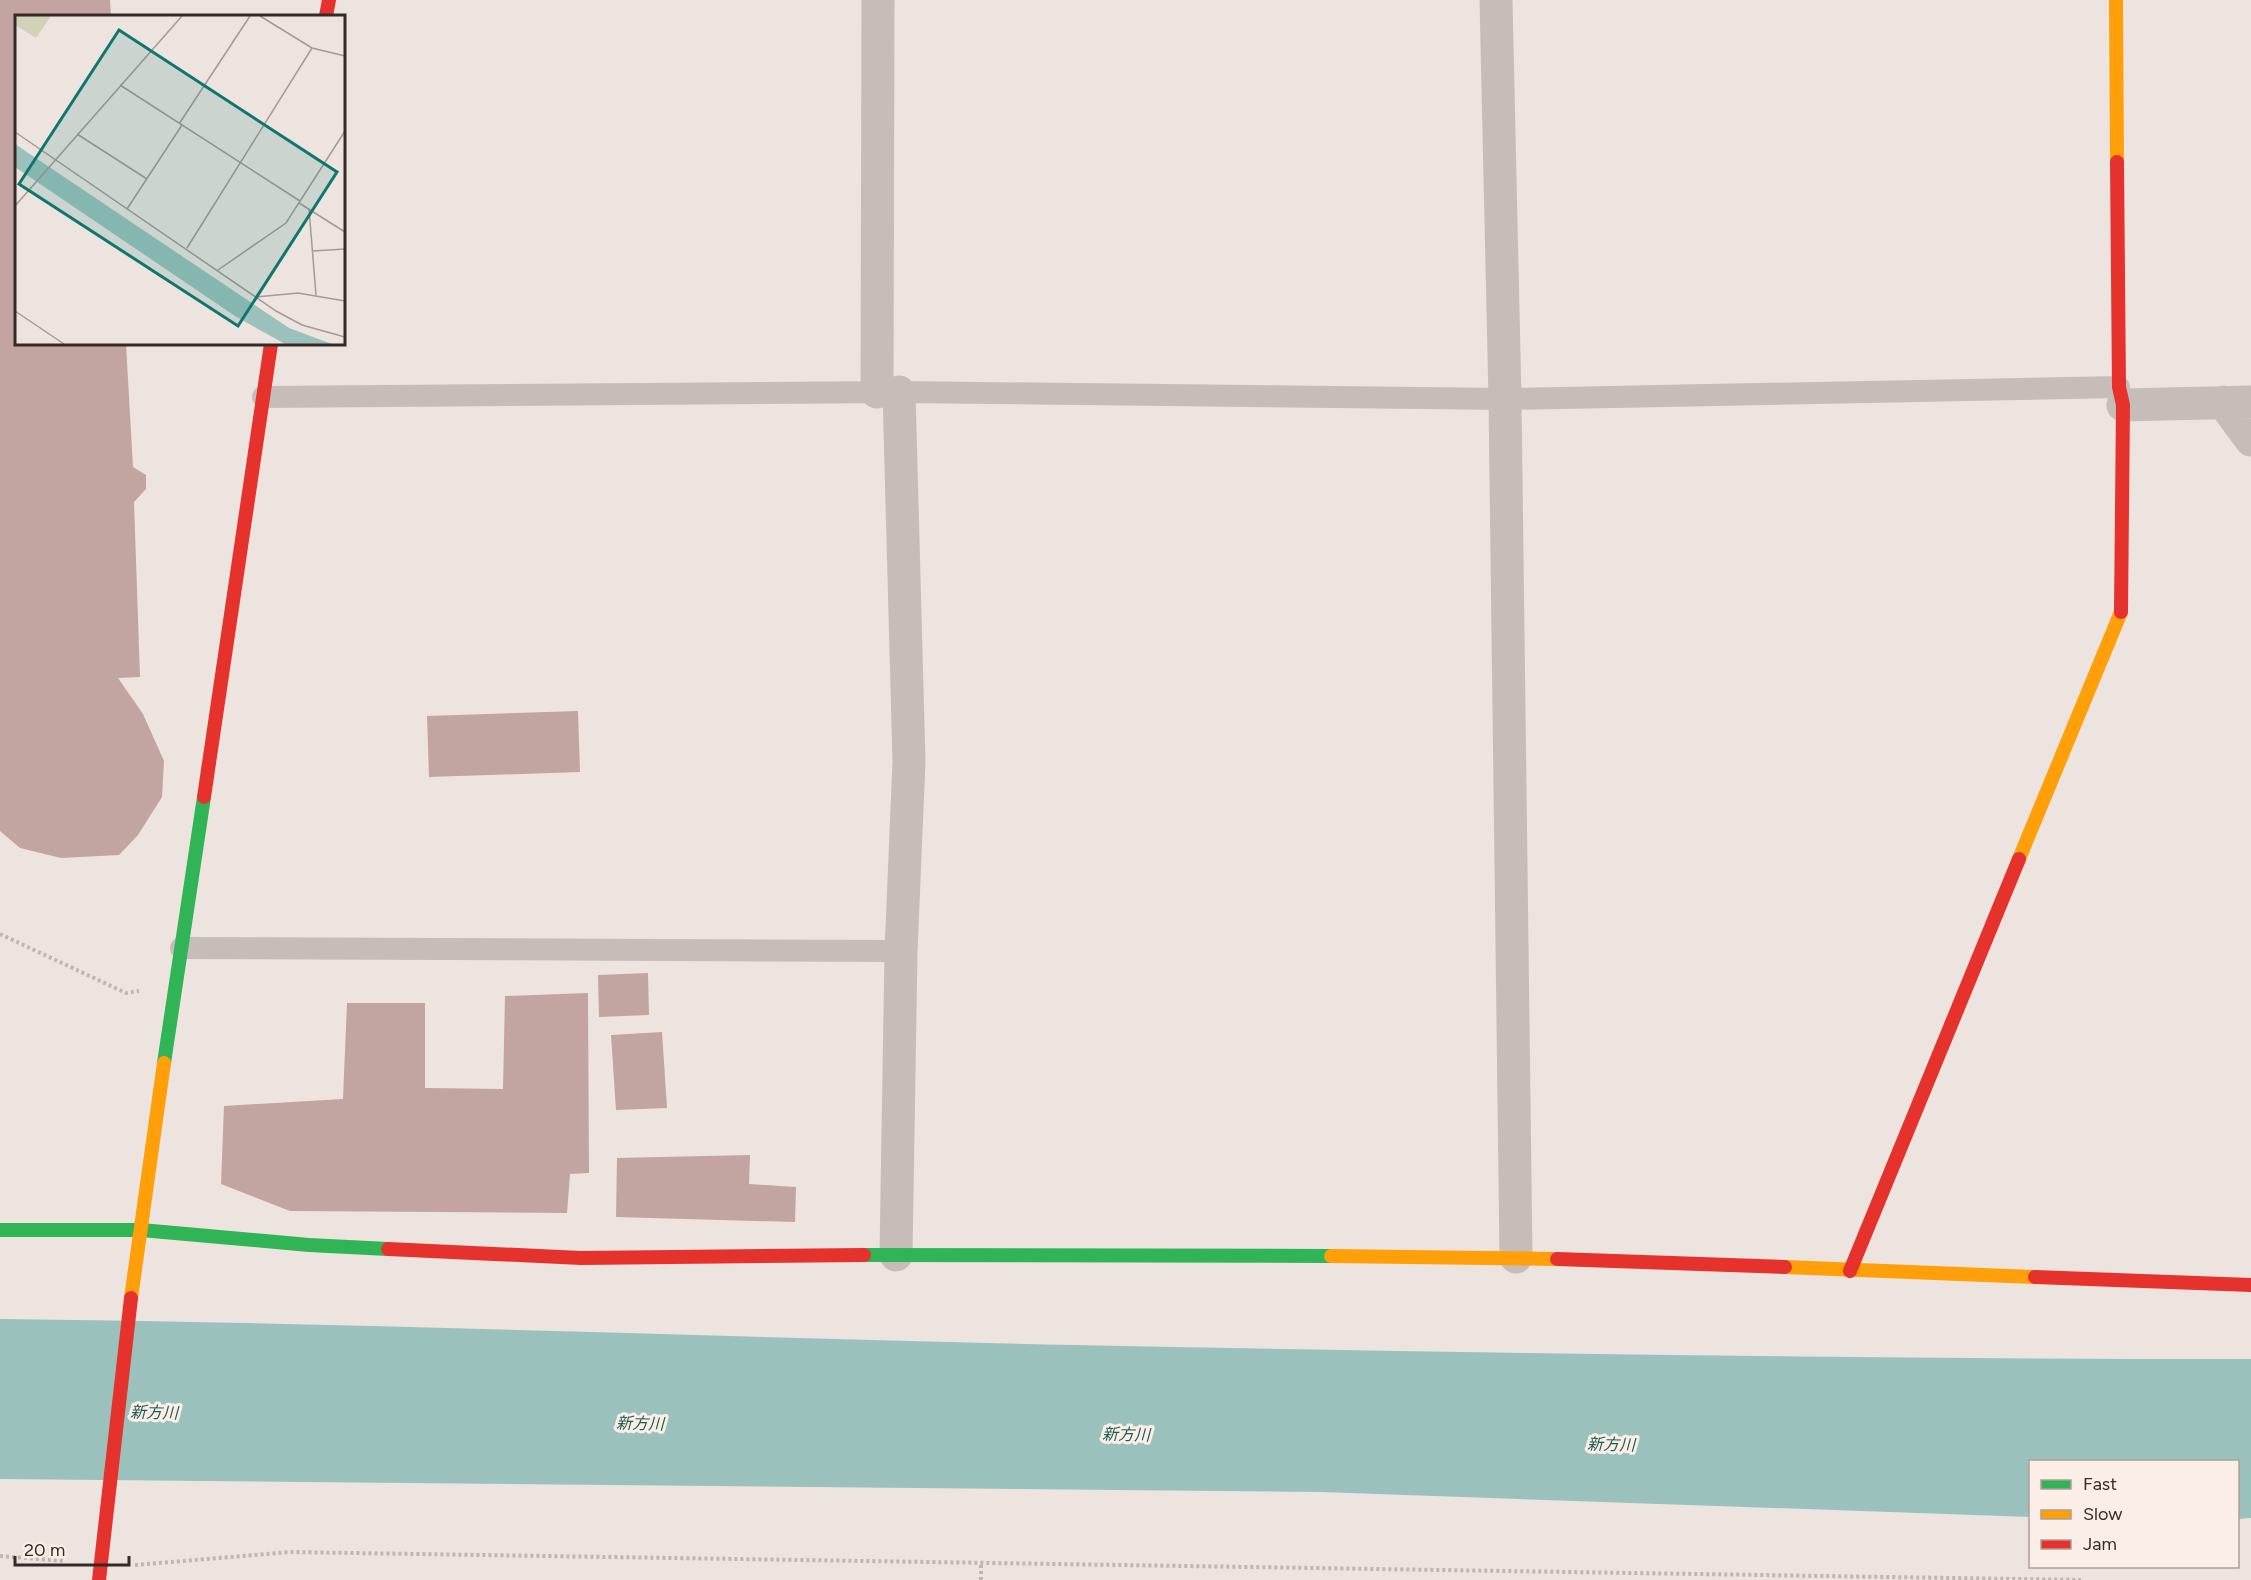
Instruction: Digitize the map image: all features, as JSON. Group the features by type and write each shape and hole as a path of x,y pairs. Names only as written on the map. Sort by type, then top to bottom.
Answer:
{"street":[{"path":"326,15 329,0"},
{"path":"878,0 888,392 909,762 901,951 896,1255"},
{"path":"1496,0 1505,399 1516,1257"},
{"path":"1850,1271 2121,612 2116,0"},
{"path":"99,1580 136,1254 272,345"},
{"path":"2121,396 2237,402 2251,440"},
{"path":"0,1230 141,1230 309,1245 581,1258 896,1255 1516,1257 2249,1284"}],"lane":[{"path":"263,397 888,392 1505,399 2121,396"},
{"path":"181,948 901,951"}],"path":[{"path":"0,934 126,993 141,991 175,995"},
{"path":"0,1556 132,1566 289,1552 1772,1577 2081,1580"},
{"path":"981,1563 981,1580"}],"water":[{"name":"新方川","path":"0,1319 1369,1351 1810,1357 2251,1359 2251,1518 2239,1519 2239,1460 2029,1460 2029,1517 1321,1492 0,1479"}],"building":[{"path":"0,0 110,0 111,15 15,15 15,345 126,345 133,467 146,475 146,489 134,502 140,677 118,678 143,714 164,761 162,797 138,835 119,855 61,858 20,848 0,831"},
{"path":"578,711 580,772 429,777 427,716"},
{"path":"648,973 649,1015 599,1017 598,975"},
{"path":"588,993 589,1173 570,1174 567,1213 290,1211 221,1184 224,1106 343,1099 347,1003 425,1003 425,1088 503,1089 505,996"},
{"path":"662,1032 667,1108 616,1110 611,1035"},
{"path":"750,1155 749,1184 796,1187 795,1222 616,1217 617,1158"}],"traffic: fast":[{"path":"164,1063 204,797"},
{"path":"0,1230 141,1230 309,1245 388,1249"},
{"path":"864,1255 1331,1256"}],"traffic: slow":[{"path":"2116,0 2117,162"},
{"path":"2019,859 2121,612"},
{"path":"131,1298 164,1063"},
{"path":"1331,1256 1557,1259"},
{"path":"1785,1267 2035,1277"}],"traffic: jam":[{"path":"326,15 329,0"},
{"path":"2117,162 2119,387 2123,405 2121,612"},
{"path":"204,797 271,345"},
{"path":"1850,1271 2019,859"},
{"path":"388,1249 581,1258 864,1255"},
{"path":"1557,1259 1785,1267"},
{"path":"2035,1277 2251,1285"},
{"path":"99,1580 131,1298"}]}
